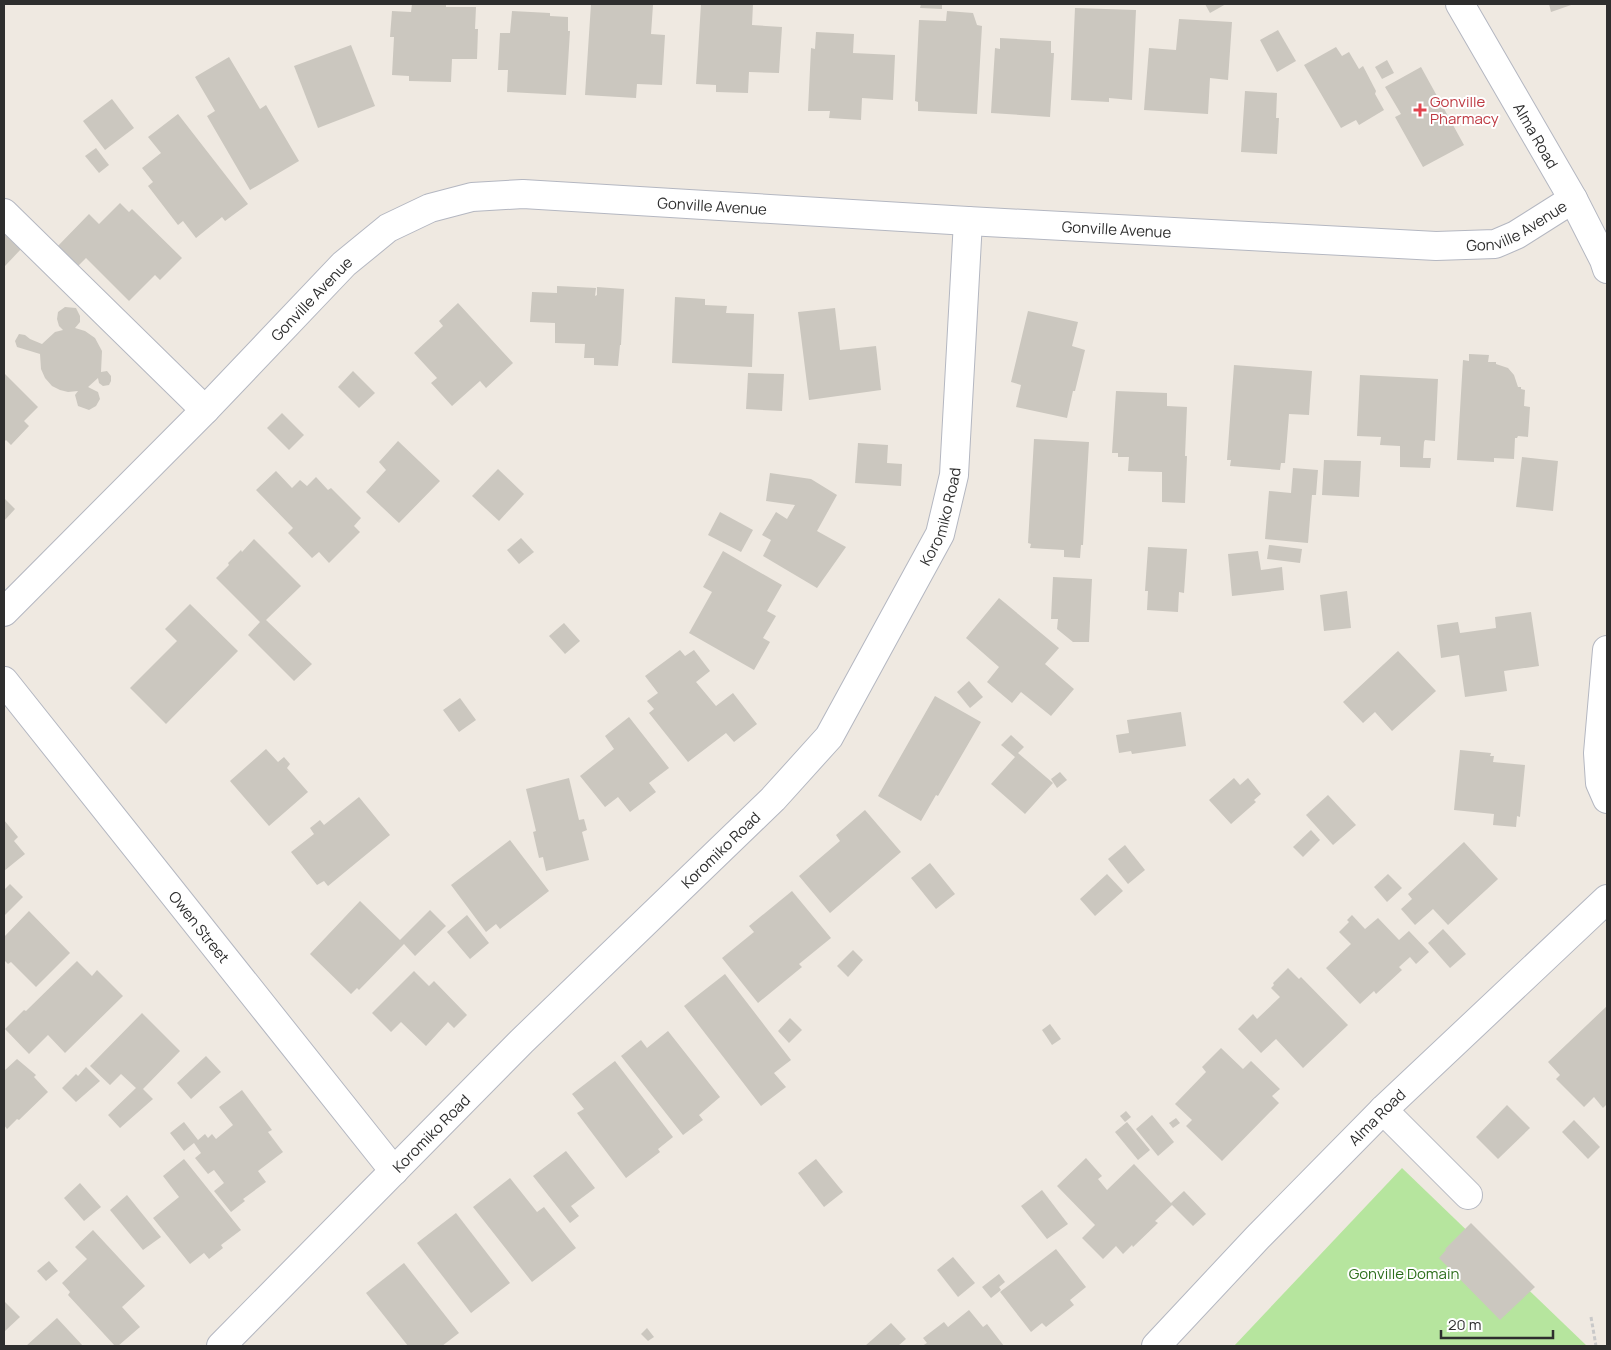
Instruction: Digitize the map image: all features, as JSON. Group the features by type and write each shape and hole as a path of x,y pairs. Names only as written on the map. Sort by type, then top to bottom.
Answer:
{"street":[{"name":"Alma Road","path":"1460,4 1573,199 1604,260 1607,270"},
{"name":"Gonville Avenue","path":"4,612 205,410 344,264 388,228 430,208 472,197 522,194 968,221 1436,246 1495,244 1516,235 1573,199"},
{"path":"4,213 205,410"},
{"name":"Koromiko Road","path":"221,1346 522,1041 773,799 828,737 940,534 954,475 968,221"},
{"path":"1607,650 1598,753 1600,783 1607,799"},
{"name":"Owen Street","path":"4,682 394,1171"},
{"name":"Alma Road","path":"1156,1346 1258,1237 1383,1110 1607,899"},
{"path":"1383,1110 1468,1195"}],"path":[{"path":"1591,1317 1596,1346"}],"green space":[{"name":"Gonville Domain","path":"1402,1168 1587,1346 1234,1346"}],"building":[{"path":"412,4 446,4 446,7 476,7 475,29 478,29 477,59 452,59 451,82 409,81 409,76 392,75 394,37 390,37 392,11 411,12"},
{"path":"591,4 653,5 651,34 665,35 662,85 637,84 636,98 585,95"},
{"path":"701,4 753,4 752,25 782,27 779,73 749,72 748,93 716,92 716,85 696,84"},
{"path":"921,4 942,4 942,9 920,8"},
{"path":"1205,4 1226,4 1210,13"},
{"path":"1549,4 1574,4 1551,12"},
{"path":"1075,8 1136,10 1132,100 1109,98 1109,102 1071,100"},
{"path":"512,11 550,13 550,16 568,17 568,31 570,31 566,95 507,92 508,70 498,70 500,33 510,33"},
{"path":"947,11 973,13 977,25 982,26 977,114 918,111 918,102 915,101 919,20 946,21"},
{"path":"1179,19 1232,22 1228,80 1210,78 1208,114 1144,110 1149,48 1176,50"},
{"path":"1278,30 1296,61 1277,72 1260,40"},
{"path":"816,32 854,34 853,53 895,55 893,100 862,98 861,120 829,118 830,111 808,111 811,48 815,49"},
{"path":"1000,38 1051,41 1051,53 1054,53 1050,117 991,113 995,48 1000,49"},
{"path":"351,45 375,106 318,128 294,66"},
{"path":"1336,47 1342,56 1349,52 1359,69 1363,66 1384,110 1359,125 1356,120 1341,128 1304,65"},
{"path":"229,57 260,109 266,105 299,161 250,190 207,116 215,111 195,77"},
{"path":"1387,60 1394,73 1382,79 1375,67"},
{"path":"1421,67 1464,145 1423,167 1395,117 1401,114 1385,87"},
{"path":"1245,91 1277,93 1276,118 1279,118 1277,154 1241,152"},
{"path":"112,99 134,128 105,150 83,121"},
{"path":"178,114 248,204 225,221 222,217 196,238 183,221 178,225 148,186 153,182 142,168 161,153 148,137"},
{"path":"96,148 109,165 99,173 85,156"},
{"path":"120,203 129,212 132,209 182,258 160,280 155,275 129,301 86,258 76,268 56,248 89,214 99,224"},
{"path":"4,230 22,248 5,266 4,265"},
{"path":"557,286 596,288 595,296 597,295 597,287 624,289 618,366 594,365 594,358 584,358 585,344 555,343 555,323 530,322 532,292 557,293"},
{"path":"675,297 705,299 705,305 727,306 726,313 754,314 752,367 672,363"},
{"path":"458,303 513,363 486,388 480,381 452,406 431,383 437,378 414,353 443,326 439,321"},
{"path":"65,307 76,308 80,316 80,322 75,328 85,331 95,338 102,351 101,372 107,371 111,376 109,385 103,386 99,383 98,378 88,387 98,392 100,399 96,406 89,410 78,406 75,395 78,391 68,392 52,386 45,378 41,369 40,354 17,347 15,341 19,334 42,344 55,332 63,330 59,326 57,319 58,312"},
{"path":"835,308 840,350 876,346 881,390 809,400 798,312"},
{"path":"1028,311 1078,322 1072,346 1085,350 1067,418 1016,407 1021,385 1011,382"},
{"path":"1469,354 1489,355 1488,362 1496,362 1496,364 1508,368 1514,375 1518,387 1525,390 1524,406 1530,407 1528,437 1518,436 1515,438 1514,459 1494,458 1494,462 1457,460 1463,360 1469,361"},
{"path":"1234,365 1312,371 1309,415 1289,414 1285,463 1281,463 1280,470 1230,466 1231,460 1227,460"},
{"path":"353,371 375,393 359,408 338,387"},
{"path":"4,373 38,407 24,421 29,426 11,445 6,440 4,442"},
{"path":"748,373 784,374 782,411 746,409"},
{"path":"1360,375 1438,379 1435,441 1425,440 1424,442 1423,458 1431,458 1430,468 1400,467 1400,446 1380,445 1381,437 1357,436"},
{"path":"1116,391 1167,393 1167,406 1187,407 1185,503 1162,502 1162,472 1128,471 1129,457 1118,457 1118,453 1112,453"},
{"path":"282,413 304,435 289,450 267,428"},
{"path":"1034,439 1089,442 1083,545 1081,545 1080,558 1064,557 1064,550 1030,548 1031,544 1028,543"},
{"path":"398,441 440,481 399,523 366,492 386,470 379,462"},
{"path":"858,443 888,445 887,463 902,464 901,486 855,483"},
{"path":"1522,457 1558,461 1553,511 1516,507"},
{"path":"1324,460 1361,461 1359,497 1322,495"},
{"path":"1293,468 1318,470 1316,495 1312,495 1308,543 1265,539 1269,491 1291,493"},
{"path":"498,469 524,494 499,521 472,496"},
{"path":"276,471 292,488 300,480 307,486 316,477 328,490 331,488 361,518 354,526 360,532 329,563 319,552 312,558 288,533 293,528 256,490"},
{"path":"770,473 811,479 837,495 817,531 846,547 817,588 763,556 771,540 762,535 776,512 787,519 795,505 766,501"},
{"path":"4,498 15,509 4,521"},
{"path":"720,512 753,530 741,552 708,535"},
{"path":"521,538 534,552 519,564 507,550"},
{"path":"254,539 301,586 266,620 312,664 294,681 248,635 260,622 216,578 229,565 228,563"},
{"path":"1269,545 1302,549 1300,563 1267,559"},
{"path":"1148,547 1187,549 1184,593 1179,592 1178,612 1147,610 1148,591 1145,591"},
{"path":"723,551 782,585 767,611 776,616 763,638 770,642 754,670 689,633 712,592 703,587"},
{"path":"1258,551 1261,570 1282,567 1284,590 1232,596 1228,554"},
{"path":"1053,577 1092,579 1089,642 1073,642 1057,629 1058,619 1051,619"},
{"path":"1347,591 1351,628 1324,631 1320,595"},
{"path":"999,598 1059,648 1045,664 1074,689 1051,716 1021,692 1012,703 987,682 999,667 966,638"},
{"path":"190,604 238,651 166,724 130,688 177,641 165,629"},
{"path":"1531,612 1539,666 1504,671 1507,691 1465,697 1459,655 1441,658 1437,625 1458,622 1460,633 1496,628 1495,617"},
{"path":"564,623 580,641 565,654 549,636"},
{"path":"680,650 685,656 694,650 710,671 696,682 716,706 733,693 757,724 734,742 726,733 688,762 649,713 654,709 647,701 658,693 645,676"},
{"path":"1398,651 1436,691 1392,731 1375,712 1363,723 1343,702"},
{"path":"969,681 983,697 970,708 957,692"},
{"path":"935,696 981,722 938,796 936,795 921,821 878,796"},
{"path":"460,698 476,720 459,732 443,710"},
{"path":"1181,712 1186,746 1132,754 1131,751 1119,753 1116,735 1129,733 1127,720"},
{"path":"629,717 669,768 649,783 656,792 630,812 618,797 605,807 580,776 614,749 605,736"},
{"path":"1011,735 1024,747 1018,753 1053,783 1025,814 991,784 1015,757 1001,745"},
{"path":"266,749 278,762 284,757 290,764 287,768 308,792 269,826 230,781"},
{"path":"1460,750 1491,753 1490,756 1494,756 1493,762 1525,765 1520,817 1517,816 1516,827 1493,825 1494,814 1454,810"},
{"path":"1060,772 1067,780 1057,788 1051,779"},
{"path":"569,778 579,820 584,819 587,830 582,832 589,860 546,871 543,857 539,858 533,832 536,831 526,789"},
{"path":"1234,778 1240,785 1248,778 1261,794 1254,800 1256,802 1231,824 1209,800"},
{"path":"1328,795 1356,825 1333,845 1306,815"},
{"path":"359,797 390,835 328,886 324,881 317,885 291,852 314,834 310,828 320,820 324,825"},
{"path":"865,810 901,852 830,913 799,876 840,841 836,835"},
{"path":"4,820 18,837 14,841 25,854 4,871"},
{"path":"1311,830 1320,840 1303,857 1293,847"},
{"path":"510,840 549,891 500,929 496,924 486,932 451,885"},
{"path":"1464,842 1498,879 1448,925 1433,909 1415,925 1401,909 1412,899 1408,894"},
{"path":"1125,845 1145,870 1128,884 1108,859"},
{"path":"930,863 955,894 936,909 911,878"},
{"path":"1107,874 1123,891 1095,916 1080,899"},
{"path":"1388,874 1402,888 1387,902 1374,887"},
{"path":"10,884 23,897 4,916 4,890"},
{"path":"792,891 831,938 799,964 802,967 758,1003 722,958 754,932 749,926"},
{"path":"360,901 400,940 430,910 446,926 415,956 404,944 359,990 357,988 351,994 310,954"},
{"path":"29,911 70,953 36,987 11,962 8,964 4,960 4,937"},
{"path":"467,915 489,943 470,959 447,932"},
{"path":"1352,915 1365,929 1378,918 1399,940 1409,931 1429,952 1416,964 1410,957 1399,967 1402,970 1376,994 1374,991 1360,1004 1326,968 1351,944 1339,932 1349,922 1347,920"},
{"path":"1443,929 1466,954 1450,968 1428,943"},
{"path":"853,950 863,960 848,977 837,966"},
{"path":"77,961 92,976 97,970 123,996 65,1053 48,1035 29,1054 5,1029"},
{"path":"1288,968 1299,979 1301,977 1348,1025 1303,1068 1276,1039 1261,1053 1238,1029 1253,1014 1257,1019 1280,997 1271,988 1274,985 1273,983"},
{"path":"414,971 429,986 434,981 467,1015 454,1028 448,1022 426,1046 401,1022 391,1032 372,1013"},
{"path":"725,974 791,1060 774,1073 786,1087 761,1106 684,1006"},
{"path":"1607,1006 1607,1104 1603,1108 1594,1097 1584,1107 1556,1079 1560,1075 1548,1062"},
{"path":"142,1013 180,1051 143,1089 153,1099 120,1128 108,1115 136,1088 121,1074 110,1085 90,1066"},
{"path":"790,1018 802,1030 789,1043 778,1031"},
{"path":"1050,1024 1061,1039 1052,1045 1042,1030"},
{"path":"668,1031 720,1097 699,1115 703,1120 683,1135 621,1056 641,1040 647,1048"},
{"path":"1221,1048 1243,1069 1251,1061 1280,1089 1272,1096 1279,1103 1222,1161 1186,1126 1192,1120 1175,1104 1206,1072 1202,1067"},
{"path":"206,1056 221,1072 191,1099 177,1083"},
{"path":"17,1059 36,1075 34,1077 48,1092 7,1129 4,1125 4,1071"},
{"path":"615,1061 673,1137 658,1149 660,1152 626,1178 577,1113 584,1109 572,1094"},
{"path":"86,1067 100,1081 76,1102 62,1088 76,1074 78,1076"},
{"path":"242,1090 272,1130 268,1132 283,1152 258,1171 266,1182 243,1199 245,1201 231,1212 214,1191 224,1183 214,1170 208,1174 195,1158 201,1153 194,1143 184,1151 170,1133 184,1122 198,1140 205,1134 208,1138 212,1134 216,1139 233,1125 219,1107"},
{"path":"1507,1105 1530,1128 1498,1159 1476,1137"},
{"path":"1126,1111 1131,1117 1125,1122 1120,1116"},
{"path":"1152,1115 1174,1142 1158,1156 1136,1129"},
{"path":"1176,1118 1180,1123 1173,1128 1169,1123"},
{"path":"1574,1120 1600,1147 1588,1159 1562,1132"},
{"path":"1127,1122 1150,1150 1138,1160 1115,1132"},
{"path":"566,1151 595,1188 571,1206 579,1216 570,1223 533,1176"},
{"path":"1086,1158 1102,1176 1098,1179 1107,1190 1134,1164 1171,1203 1184,1191 1206,1214 1193,1226 1172,1205 1155,1221 1158,1223 1133,1247 1132,1245 1123,1254 1116,1246 1103,1259 1082,1238 1095,1225 1057,1186"},
{"path":"184,1159 241,1230 221,1245 223,1248 209,1259 204,1253 190,1264 153,1218 179,1197 163,1176"},
{"path":"816,1159 843,1192 824,1207 798,1173"},
{"path":"510,1178 537,1212 544,1207 576,1248 532,1282 473,1207"},
{"path":"80,1183 101,1207 84,1221 64,1198"},
{"path":"1042,1190 1068,1224 1047,1239 1021,1206"},
{"path":"127,1195 161,1237 143,1250 110,1210"},
{"path":"456,1213 510,1283 471,1313 417,1243"},
{"path":"1471,1223 1535,1287 1500,1320 1439,1258 1445,1249"},
{"path":"93,1230 145,1286 122,1307 140,1327 118,1346 115,1346 68,1295 70,1292 62,1283 87,1259 75,1247"},
{"path":"1056,1249 1086,1287 1070,1300 1074,1305 1046,1327 1042,1323 1031,1332 1000,1292"},
{"path":"953,1257 975,1283 958,1297 937,1270"},
{"path":"49,1261 58,1271 46,1281 37,1271"},
{"path":"404,1263 459,1333 442,1346 408,1346 366,1293"},
{"path":"999,1274 1005,1282 999,1287 1001,1290 991,1298 982,1287"},
{"path":"4,1301 20,1317 4,1332"},
{"path":"969,1310 983,1327 987,1324 1004,1346 922,1346 927,1343 923,1338 944,1322 948,1327"},
{"path":"57,1318 83,1346 26,1346"},
{"path":"891,1323 906,1339 898,1346 865,1346"},
{"path":"647,1328 654,1337 648,1341 641,1334"}],"place":[{"name":"Gonville Pharmacy","path":"1420,110"}]}
